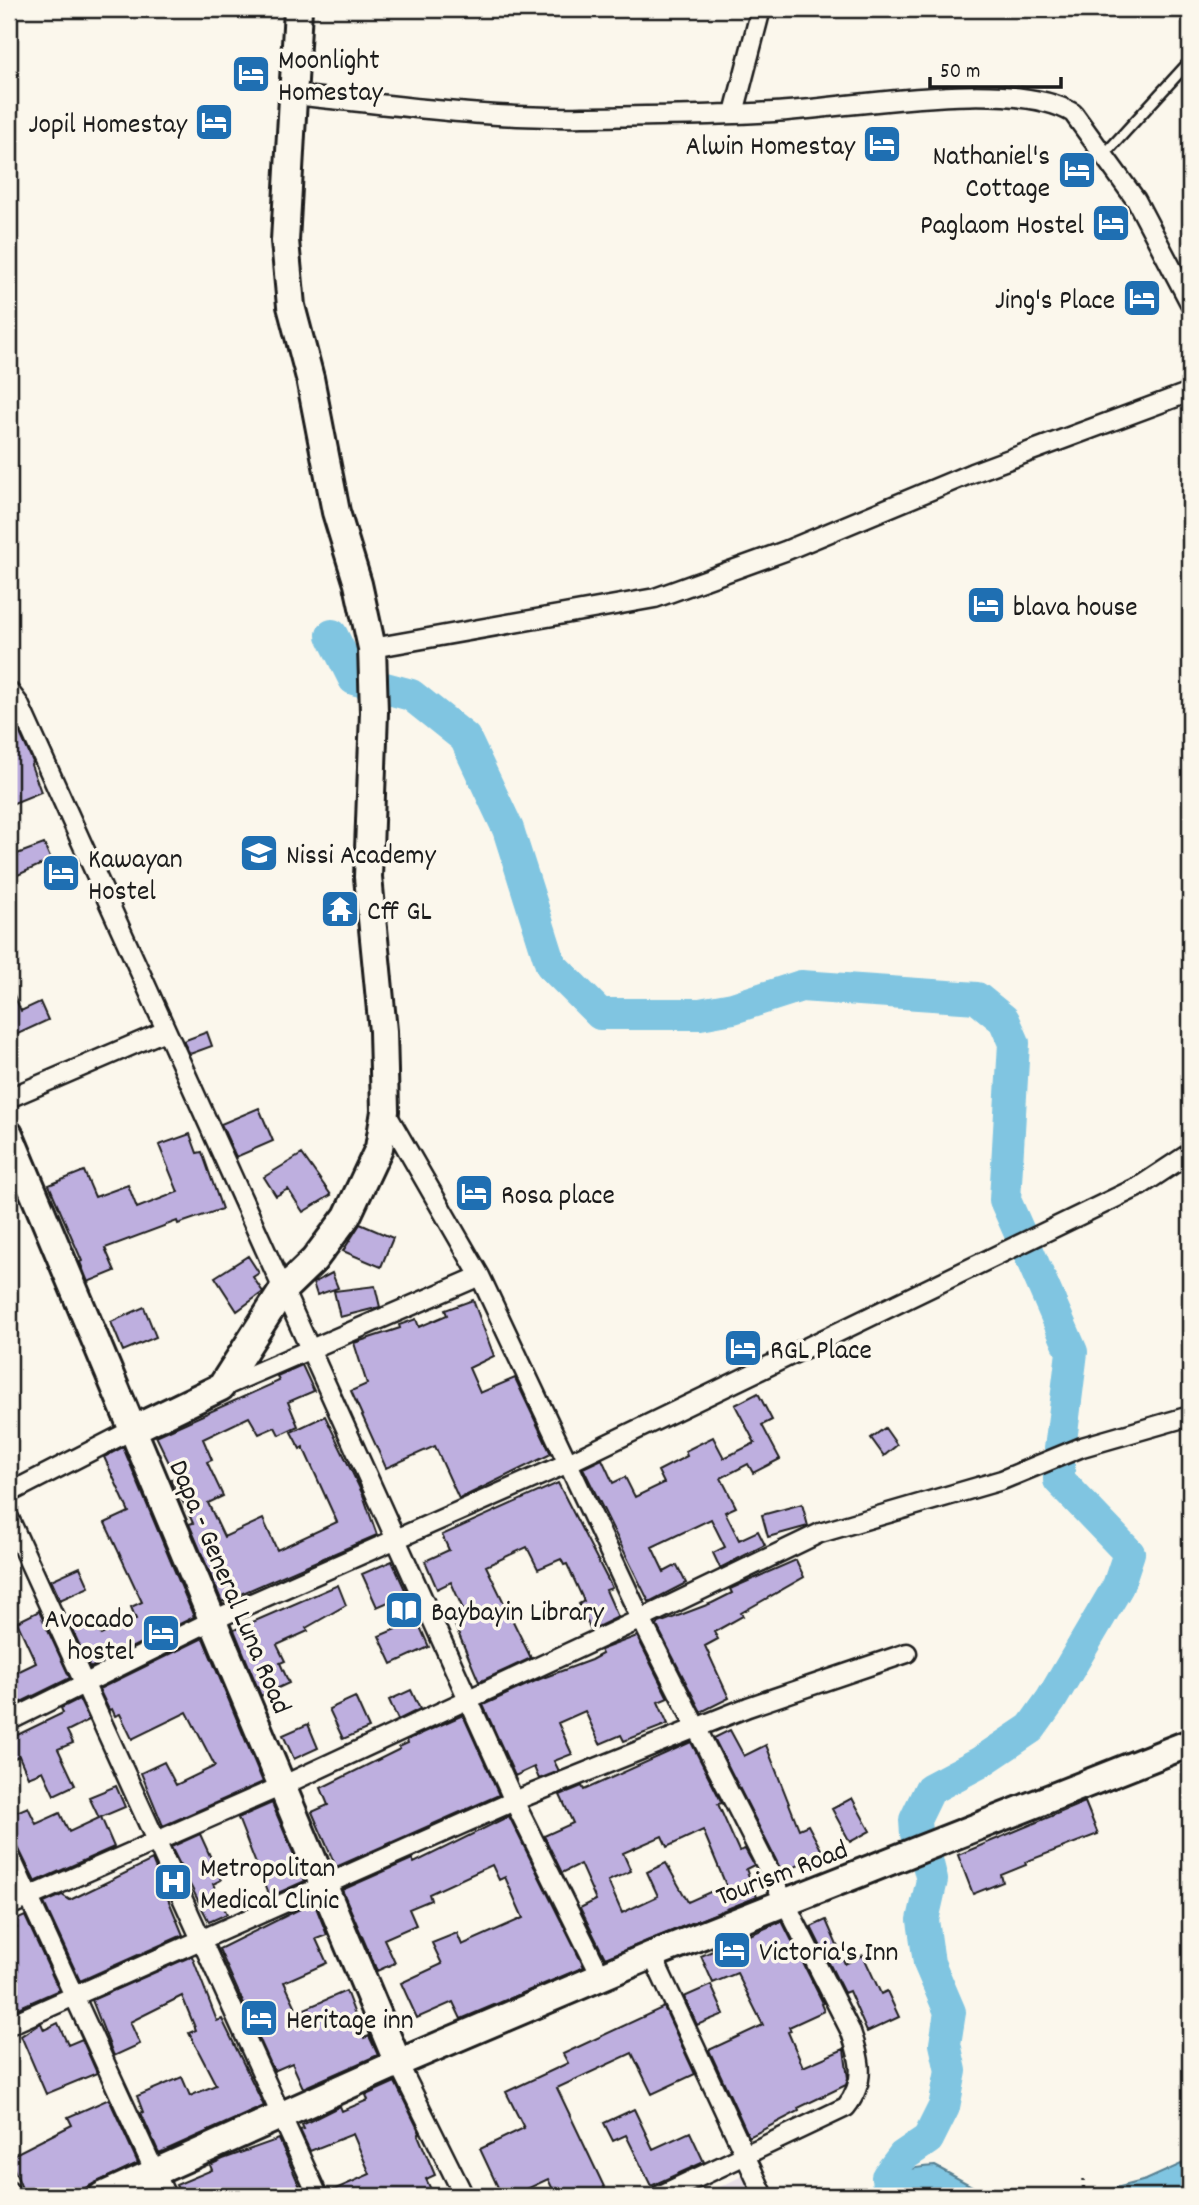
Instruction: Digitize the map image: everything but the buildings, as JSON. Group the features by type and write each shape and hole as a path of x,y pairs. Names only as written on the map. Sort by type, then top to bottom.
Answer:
{"street":[{"path":"221,1387 283,1290 314,1260 347,1216 367,1180 379,1148 385,1111 383,1031 368,877 374,712 373,648 336,512 310,378 291,306 285,202 298,9"},
{"path":"734,113 761,9"},
{"path":"292,94 486,113 581,117 734,113 946,97 1037,99 1059,104 1073,113 1136,200 1190,303"},
{"path":"373,648 655,598 785,551 972,474 1190,392"},
{"path":"9,691 19,704 514,1801 601,1976"},
{"path":"9,1098 165,1031"},
{"path":"385,1111 480,1276 641,1619 783,1904 851,2032 860,2060 861,2079 856,2094 846,2106 659,2196"},
{"name":"Dapa - General Luna Road","path":"9,1134 211,1621 284,1785 323,1886 398,2063"},
{"path":"9,1721 211,1621 568,1463 1129,1192 1190,1153"},
{"path":"9,1493 221,1387 480,1276"},
{"path":"9,1906 284,1785 641,1619 820,1532 1002,1480 1082,1447 1190,1416"},
{"path":"9,1518 199,1940 318,2196"},
{"path":"9,2025 514,1801 696,1727 907,1653"},
{"name":"Tourism Road","path":"102,2196 161,2185 282,2117 398,2063 652,1955 1190,1743"},
{"path":"9,1854 161,2185"},
{"path":"652,1955 764,2196"},
{"path":"398,2063 464,2196"},
{"path":"9,2191 11,2196"}],"lane":[{"path":"1104,155 1190,61"}],"path":[{"path":"1083,2179 1084,2196"}],"shaded area":[{"path":"750,2172 761,2196 702,2196"}],"water":[{"path":"1190,2160 1190,2196 1086,2196 1146,2180"},
{"path":"935,2166 990,2196 894,2196 893,2187 899,2175 919,2167"}],"waterway":[{"path":"332,635 354,679 368,683"},
{"path":"385,688 411,695 465,738 508,829 551,965 600,1014 700,1014 733,1008 801,986 977,998 1004,1020 1014,1043 1005,1200 1021,1236"},
{"path":"1028,1251 1072,1352 1060,1449"},
{"path":"916,1834 915,1820 930,1789 979,1763 1031,1728 1051,1700 1118,1586 1129,1553 1059,1480 1059,1464"},
{"path":"889,2196 887,2177 903,2156 928,2139 944,2107 951,2071 945,2044 950,2012 929,1963 923,1920 932,1880 927,1860"}],"place":[{"name":"Moonlight Homestay","path":"251,74"},
{"name":"Jopil Homestay","path":"214,122"},
{"name":"Alwin Homestay","path":"882,144"},
{"name":"Nathaniel's Cottage","path":"1077,170"},
{"name":"Paglaom Hostel","path":"1111,223"},
{"name":"Jing's Place","path":"1142,298"},
{"name":"blava house","path":"986,605"},
{"name":"Nissi Academy","path":"259,853"},
{"name":"Kawayan Hostel","path":"61,873"},
{"name":"Cff GL","path":"340,909"},
{"name":"Rosa place","path":"474,1193"},
{"name":"RGL Place","path":"743,1348"},
{"name":"Baybayin Library","path":"404,1610"},
{"name":"Avocado hostel","path":"161,1633"},
{"name":"Metropolitan Medical Clinic","path":"173,1882"},
{"name":"Victoria's Inn","path":"732,1950"},
{"name":"Heritage inn","path":"259,2018"}]}
